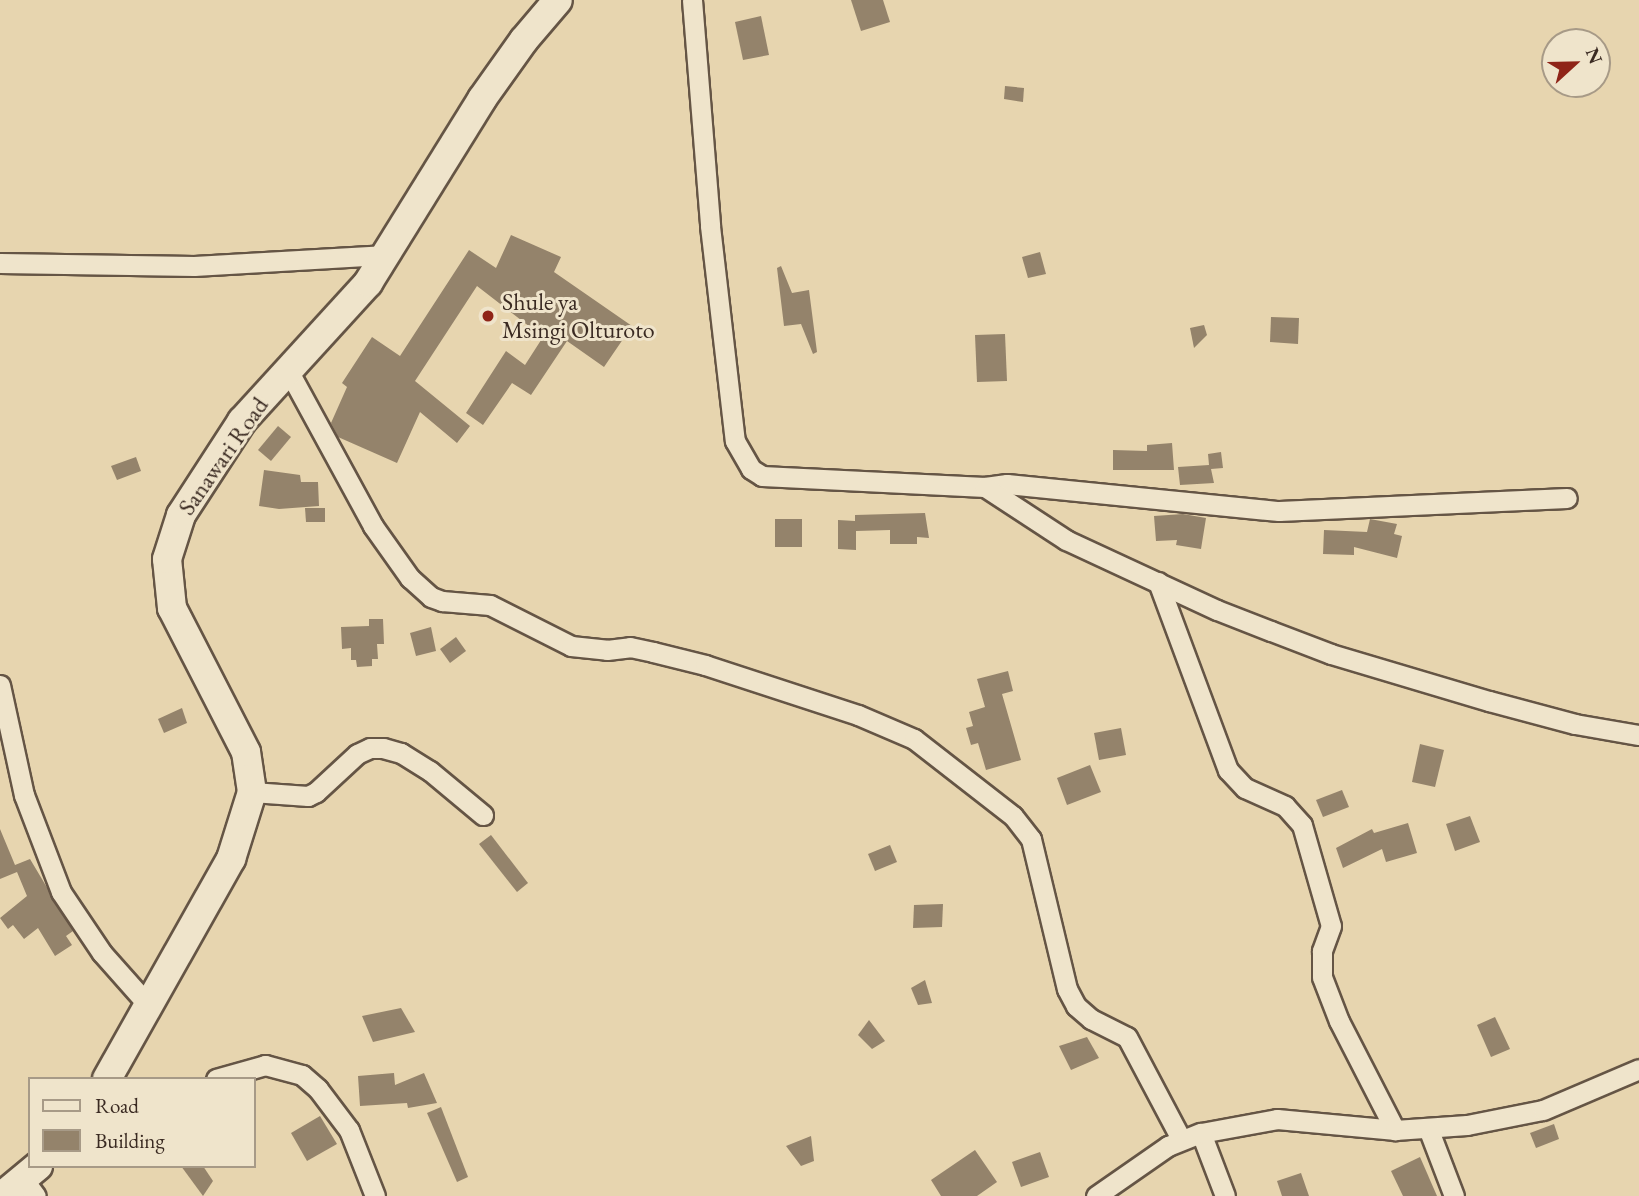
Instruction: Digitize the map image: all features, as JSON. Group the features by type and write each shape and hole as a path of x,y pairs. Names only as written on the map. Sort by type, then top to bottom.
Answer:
{"street":[{"name":"Sanawari Road","path":"108,1077 231,859 252,792 251,774 242,743 172,608 167,559 173,535 190,496 243,421 346,310 387,256 446,155 490,88 558,0"},
{"path":"692,0 710,226 735,441 742,458 751,469 762,476 985,487 1007,484 1279,511 1567,498"},
{"path":"0,263 194,267 387,256"},
{"path":"288,370 373,526 411,578 431,597 442,601 489,605 571,646 607,650 630,648 653,652 705,665 858,715 914,738 1013,816 1031,839 1067,989 1076,1006 1091,1019 1127,1037 1181,1139"},
{"path":"985,487 1066,540 1217,610 1331,653 1574,724 1639,735"},
{"path":"1158,582 1228,770 1245,788 1285,806 1302,825 1331,926 1322,950 1322,978 1339,1021 1395,1130"},
{"path":"0,685 24,795 61,892 102,953 149,1006"},
{"path":"252,792 308,796 357,754 370,748 383,748 401,753 429,771 483,815"},
{"path":"223,1077 265,1065 302,1075 318,1089 349,1130 375,1196"},
{"path":"1096,1196 1181,1139 1201,1132 1277,1119 1395,1130 1467,1125 1543,1110 1639,1069"},
{"path":"1428,1128 1454,1196"},
{"path":"1201,1132 1225,1196"}],"building":[{"path":"851,0 883,0 890,22 861,31"},
{"path":"761,16 769,55 743,60 735,22"},
{"path":"1005,86 1024,88 1023,102 1004,99"},
{"path":"511,235 561,257 554,272 632,326 604,367 567,341 531,395 512,383 483,425 466,413 506,351 525,365 543,337 477,286 415,381 470,426 457,443 420,412 397,463 338,437 331,423 347,387 342,383 372,337 400,356 469,250 496,268"},
{"path":"1040,252 1046,274 1028,278 1022,257"},
{"path":"781,266 792,293 809,290 817,352 813,354 801,324 784,326 777,268"},
{"path":"1271,317 1299,318 1298,344 1270,342"},
{"path":"1204,325 1207,335 1194,348 1190,328"},
{"path":"1005,334 1007,381 977,382 975,335"},
{"path":"278,426 291,437 271,461 258,450"},
{"path":"1172,443 1174,470 1113,470 1113,450 1147,451 1147,445"},
{"path":"1221,452 1223,468 1211,469 1214,483 1180,485 1178,467 1209,465 1208,454"},
{"path":"136,457 141,471 117,480 111,466"},
{"path":"264,470 300,475 301,482 318,482 319,506 279,509 259,506"},
{"path":"305,508 325,508 325,522 306,522"},
{"path":"925,513 929,538 917,537 917,544 890,544 890,530 856,531 856,550 838,549 838,520 855,521 855,515"},
{"path":"1183,514 1206,518 1201,549 1176,545 1177,540 1156,541 1154,516"},
{"path":"775,519 802,519 802,547 775,547"},
{"path":"1370,519 1397,524 1394,534 1402,536 1397,558 1354,547 1354,555 1323,554 1324,530 1367,532"},
{"path":"369,619 383,619 384,644 377,644 378,659 372,659 372,666 357,667 356,660 351,660 351,648 342,649 341,627 369,626"},
{"path":"431,627 436,651 416,656 410,633"},
{"path":"456,637 466,651 450,663 440,649"},
{"path":"1008,671 1013,691 1002,694 1021,760 986,770 978,743 971,745 966,728 973,726 969,712 985,707 977,679"},
{"path":"182,708 187,723 164,733 158,719"},
{"path":"1121,728 1126,755 1099,760 1094,733"},
{"path":"1420,744 1444,750 1435,787 1412,782"},
{"path":"1090,765 1101,792 1067,805 1057,778"},
{"path":"1342,790 1349,807 1323,817 1316,800"},
{"path":"1470,816 1480,842 1455,851 1446,824"},
{"path":"1408,823 1417,853 1386,862 1382,849 1343,868 1336,848 1372,829 1374,833"},
{"path":"0,829 15,865 30,859 73,931 66,936 72,945 55,956 38,928 24,939 13,925 8,929 0,918 27,896 17,872 0,879"},
{"path":"491,835 528,883 517,892 479,844"},
{"path":"890,845 897,862 875,871 868,854"},
{"path":"943,904 942,927 913,928 914,905"},
{"path":"925,980 932,1003 918,1005 911,988"},
{"path":"401,1008 415,1032 373,1042 362,1016"},
{"path":"1495,1017 1510,1049 1491,1057 1477,1025"},
{"path":"869,1020 885,1041 872,1049 858,1035"},
{"path":"1087,1037 1099,1058 1071,1070 1059,1046"},
{"path":"394,1073 395,1085 424,1073 437,1103 408,1108 407,1103 360,1106 358,1076"},
{"path":"441,1107 468,1177 457,1182 427,1113"},
{"path":"320,1116 337,1144 307,1161 291,1133"},
{"path":"1554,1124 1559,1139 1536,1148 1530,1133"},
{"path":"811,1136 814,1161 801,1166 786,1146"},
{"path":"975,1150 997,1182 977,1196 941,1196 931,1180"},
{"path":"1040,1152 1049,1177 1021,1187 1012,1162"},
{"path":"1420,1157 1437,1196 1403,1196 1391,1171"},
{"path":"182,1168 204,1168 213,1181 203,1196"},
{"path":"1301,1173 1309,1196 1282,1196 1277,1181"}],"place":[{"name":"Shule ya Msingi Olturoto","path":"488,316"}]}
